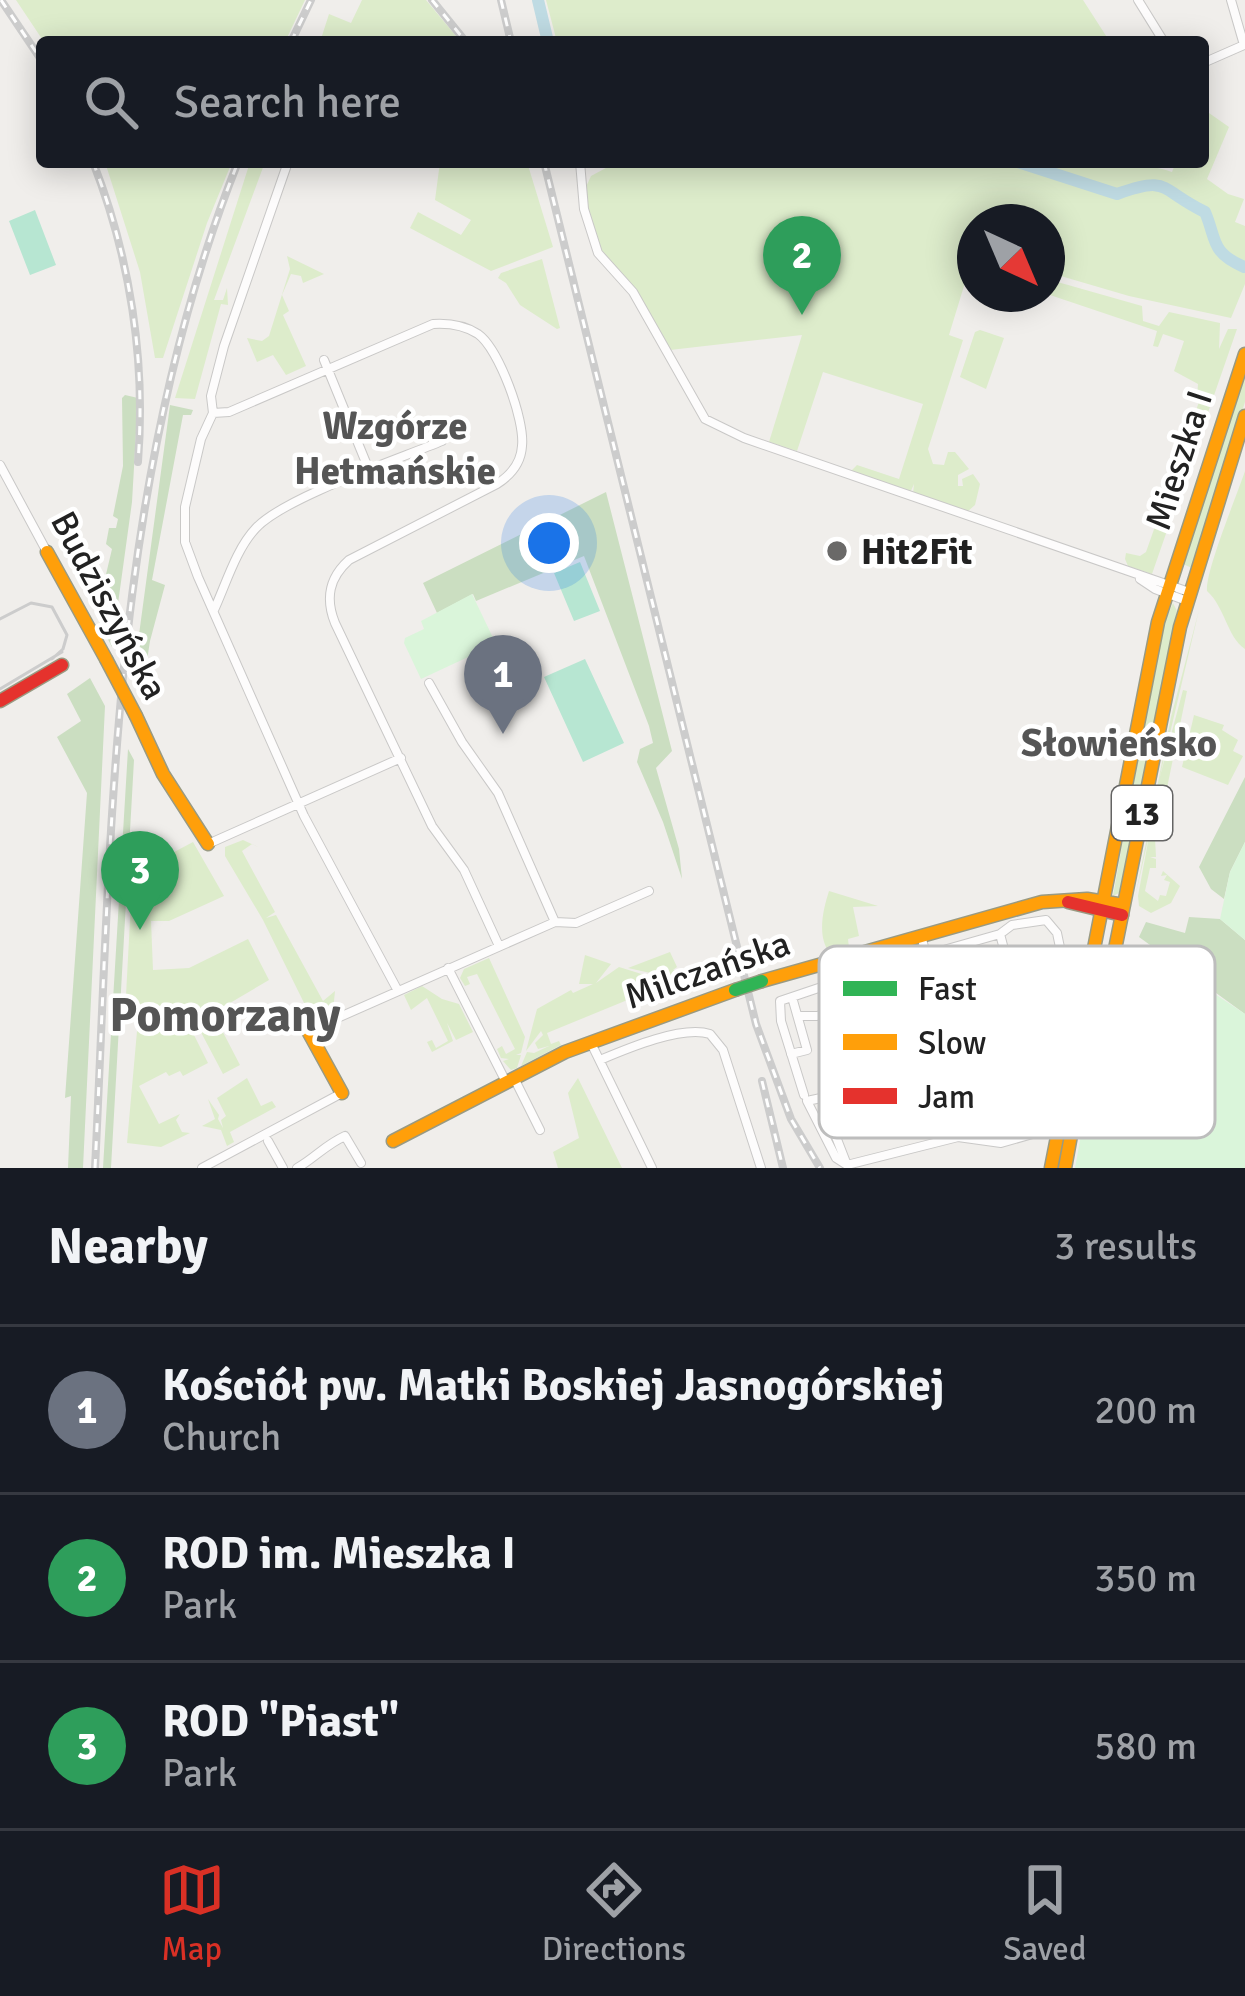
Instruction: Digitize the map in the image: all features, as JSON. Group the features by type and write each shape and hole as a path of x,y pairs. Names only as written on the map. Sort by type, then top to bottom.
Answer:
{"main road":[{"name":"Mieszka I","path":"1093,946 1167,589 1245,354"},
{"name":"Mieszka I","path":"1114,946 1188,596 1245,416"},
{"name":"Budziszyńska","path":"46,552 98,643 163,775 208,844"},
{"path":"0,701 62,665"},
{"name":"Milczańska","path":"879,946 1037,903 1065,901 1123,910"},
{"name":"Milczańska","path":"393,1141 591,1042 819,964"},
{"path":"308,1031 342,1093"},
{"name":"Mieszka I","path":"1050,1138 1051,1168"},
{"name":"Mieszka I","path":"1065,1168 1071,1138"}],"street":[{"path":"1138,0 1160,36"},
{"path":"1209,60 1245,45 1232,0"},
{"path":"286,168 224,346 211,396 213,413 202,435 183,521 187,547 213,611 298,803 398,991"},
{"path":"580,168 582,200 596,249 633,292 710,423 1167,589"},
{"path":"213,413 229,412 324,365 424,326 464,327 483,338 498,358 522,440 516,466 501,482 344,563 330,587 331,613 432,826 468,878 499,946"},
{"path":"324,365 370,470"},
{"path":"213,611 258,526 278,512 442,441"},
{"name":"Budziszyńska","path":"0,465 46,552"},
{"name":"Mieszka I","path":"1167,589 1188,596"},
{"path":"429,683 507,812 555,922"},
{"path":"208,844 401,758"},
{"path":"308,1031 555,922 576,923 649,891"},
{"path":"958,946 1033,919 1052,924 1060,946"},
{"path":"1000,934 1003,946"},
{"path":"920,935 923,946"},
{"path":"448,968 540,1130"},
{"path":"804,1095 779,1004 819,988"},
{"path":"791,1054 807,1050 792,997"},
{"path":"798,1016 819,1015"},
{"path":"600,1060 695,1031 714,1037 723,1050 761,1168"},
{"path":"591,1042 652,1168"},
{"path":"202,1168 342,1093"},
{"path":"819,1098 807,1101 819,1125"},
{"path":"297,1168 313,1159 317,1150 345,1136 361,1163"},
{"path":"826,1138 836,1158 847,1166 954,1138"},
{"path":"965,1138 1001,1143 1021,1138"},
{"path":"268,1141 283,1168"}],"green space":[{"path":"16,0 305,0 288,36 40,36"},
{"path":"362,0 426,0 456,36 322,36 329,14 351,23"},
{"path":"546,0 1083,0 1106,36 555,36"},
{"path":"1209,113 1229,127 1207,179 1244,199 1235,222 1245,226 1245,284 1231,318 1065,277 1065,204 957,204 957,309 949,335 963,340 928,449 933,464 944,465 948,452 955,452 969,469 958,475 958,486 973,474 980,484 975,505 967,512 913,494 914,484 910,493 851,471 857,465 899,479 923,404 823,372 797,451 769,442 802,335 670,350 630,282 600,251 585,189 591,176 606,168 1158,168 1172,172 1174,168 1209,168"},
{"path":"107,168 230,168 163,358 155,358 140,272"},
{"path":"248,168 263,168 214,300 223,300 227,288 228,305 221,304 195,399 175,398"},
{"path":"439,168 529,168 553,247 491,271 410,228 418,212 461,235 471,220 435,200"},
{"path":"35,210 56,265 30,275 9,221"},
{"path":"287,256 324,274 303,283 301,276 291,274 282,295 289,311 283,315 306,366 286,375 273,355 257,362 247,338 262,341 269,336 290,269"},
{"path":"542,259 557,329 520,305 498,278"},
{"path":"1065,284 1142,306 1143,321 1159,326 1169,312 1220,323 1219,349 1228,329 1237,329 1152,574 1128,566 1126,553 1140,556 1146,552 1200,399 1198,384 1174,371 1184,341 1163,334 1158,347 1153,346 1157,331 1065,300"},
{"path":"975,332 1004,338 986,389 960,377"},
{"path":"1245,369 1245,402 1192,568 1183,564"},
{"path":"125,395 138,398 132,502 112,647 99,622 105,617 99,604 112,549 106,544 109,528 116,528 118,519 113,516 123,466"},
{"path":"170,405 193,410 183,415 152,580 165,585 141,699 134,685 138,642"},
{"path":"1245,471 1245,649 1207,591"},
{"path":"606,492 672,751 656,768 679,849 682,879 637,762 640,749 653,743 649,726 584,556 476,601 473,594 437,613 423,583"},
{"path":"580,562 600,611 574,621 554,573"},
{"path":"472,594 496,644 421,679 405,638 424,629 421,621"},
{"path":"1173,603 1177,611 1121,892 1113,896 1160,632"},
{"path":"1199,610 1159,780 1183,690 1187,691 1161,817 1165,822 1155,838 1156,857 1150,857 1156,859 1156,868 1150,868 1145,891 1158,901 1160,895 1166,896 1170,882 1164,880 1167,875 1161,876 1163,871 1180,886 1171,903 1151,913 1139,906 1138,896 1150,831 1135,898 1171,717"},
{"path":"585,659 624,743 583,762 544,677"},
{"path":"90,678 105,706 83,1168 68,1168 71,1096 65,1098 87,793 57,737 81,721 67,694"},
{"path":"1194,715 1224,725 1222,730 1238,740 1233,751 1243,756 1228,785 1182,767"},
{"path":"128,749 134,760 111,1168 103,1168"},
{"path":"1245,777 1245,842 1230,872 1224,899 1211,889 1199,867"},
{"path":"243,840 252,844 242,851 275,912 266,918 276,915 323,1001 335,991 333,1011 312,1019 225,856 225,847"},
{"path":"193,842 224,896 169,921 151,921 153,970 189,968 248,939 269,980 213,1013 240,1065 223,1074 194,1019 188,1023 208,1063 183,1076 180,1071 169,1076 166,1072 139,1086 159,1124 180,1114 176,1120 182,1132 190,1133 161,1147 127,1143 138,1020 125,1014 133,864 161,859"},
{"path":"1245,842 1245,940 1220,919 1230,872"},
{"path":"829,891 878,906 853,907 859,936 848,939 849,946 826,946 823,914"},
{"path":"1189,917 1220,919 1245,940 1245,1014 1215,992 1215,946 1151,946 1139,937 1146,922 1185,933"},
{"path":"670,952 677,967 673,970 679,972 669,976 673,985 666,980 547,1033 551,1044 559,1041 561,1045 521,1066 527,1052 534,1053 549,1046 538,1049 535,1043 541,1031 526,1051 537,1009 593,984 579,984 585,955 611,964 596,983 619,967 664,976 628,968"},
{"path":"489,958 525,1037 516,1055 521,1055 517,1068 511,1070 503,1061 509,1059 501,1058 497,1049 502,1046 506,1054 515,1049 477,974 467,977 470,984 465,986 460,978 464,969"},
{"path":"422,986 459,1004 473,1032 456,1040 447,1023 453,1041 432,1052 427,1042 432,1040 436,1048 448,1041 427,998 411,1010 404,995"},
{"path":"1215,994 1245,1014 1245,1168 1075,1168 1080,1138 1215,1138"},
{"path":"247,1078 261,1106 272,1101 276,1107 230,1132 234,1142 227,1146 221,1130 202,1126 215,1119 208,1099 223,1128 221,1120 226,1116 217,1098"},
{"path":"578,1078 622,1168 558,1168 553,1152 579,1138 568,1093"}],"waterway":[{"path":"538,0 547,36"},
{"path":"1037,168 1117,194 1163,187 1205,212 1220,250 1244,267"}],"tram line":[{"path":"0,619 31,603 52,607 67,635 63,649 52,659"},
{"path":"0,689 62,652"}],"railway":[{"path":"1,0 36,52"},
{"path":"294,36 311,0"},
{"path":"432,0 461,36"},
{"path":"501,0 510,36"},
{"path":"95,168 117,235 132,309 140,385 138,462"},
{"path":"95,1168 114,785 141,532 164,407 196,283 236,168"},
{"path":"545,168 756,1024 791,1119 820,1168"},
{"path":"762,1081 783,1168"}],"traffic: slow":[{"path":"1095,946 1158,622 1245,354"},
{"path":"1116,946 1180,627 1245,416"},
{"path":"47,552 106,659"},
{"path":"106,659 136,716"},
{"path":"136,716 163,774 208,844"},
{"path":"886,946 1042,902 1087,899 1124,905"},
{"path":"762,981 819,965"},
{"path":"393,1141 565,1052 735,990"},
{"path":"308,1031 342,1093"},
{"path":"1051,1168 1057,1138"},
{"path":"1065,1168 1071,1138"}],"traffic: jam":[{"path":"0,701 62,665"},
{"path":"1068,902 1122,915"}],"traffic: fast":[{"path":"735,990 762,981"}],"place":[{"name":"ROD im. Mieszka I","path":"802,315"},
{"name":"Hit2Fit","path":"837,551"},
{"name":"Kościół pw. Matki Boskiej Jasnogórskiej","path":"503,734"},
{"name":"ROD \"Piast\"","path":"140,930"}],"district":[{"name":"Wzgórze Hetmańskie","path":"395,448"},
{"name":"Słowieńsko","path":"1119,742"},
{"name":"Pomorzany","path":"225,1014"}]}
